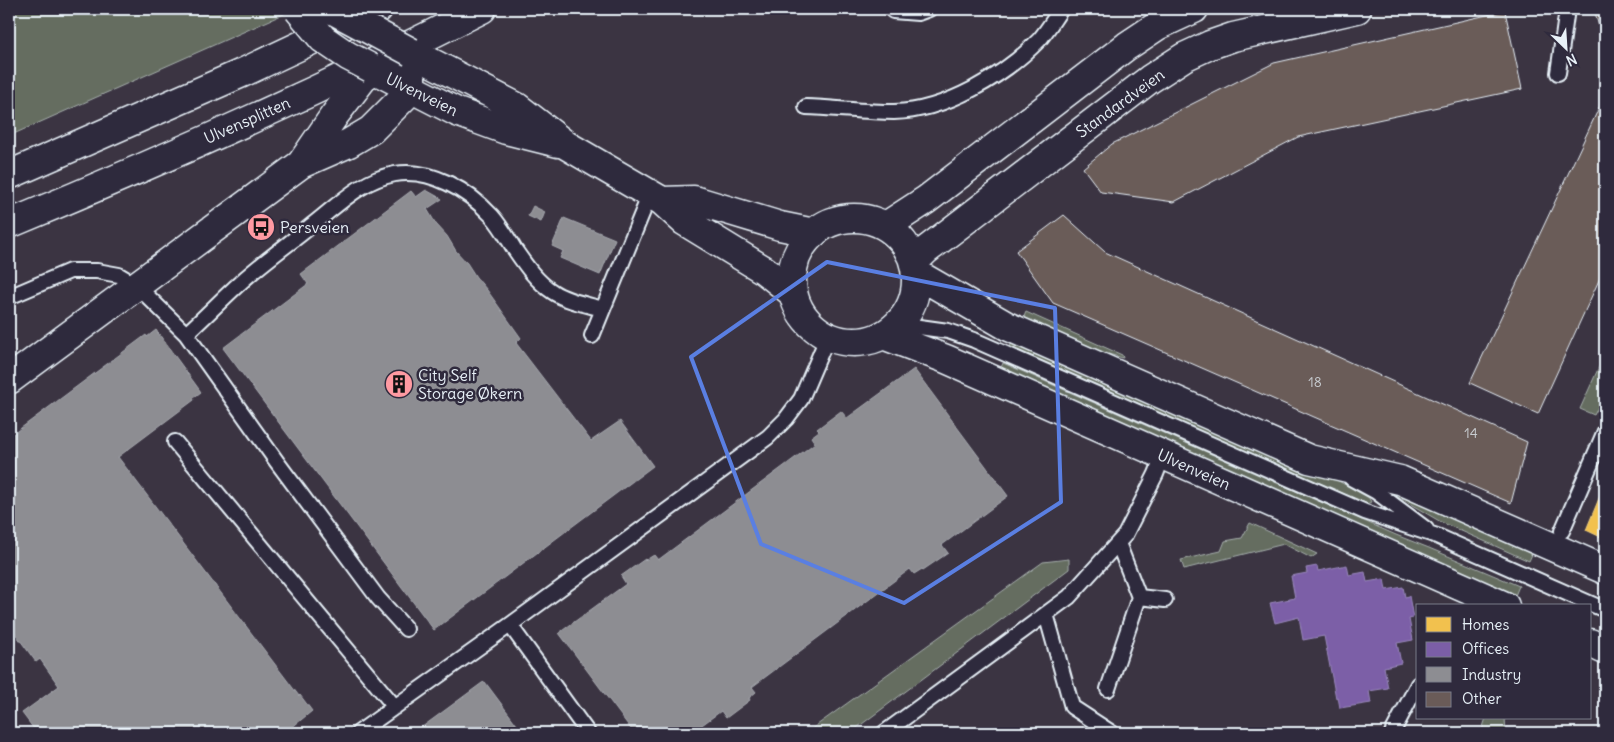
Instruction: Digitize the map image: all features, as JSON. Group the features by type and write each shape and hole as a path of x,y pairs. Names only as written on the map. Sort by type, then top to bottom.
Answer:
{"main road":[{"name":"Ulvenveien","path":"298,9 323,39 348,56 411,90 457,112 506,130 566,145"},
{"name":"Ulvenveien","path":"331,9 517,107 566,145 656,198 684,221 764,270 794,293"},
{"path":"9,175 242,73 378,9"},
{"name":"Ulvensplitten","path":"9,224 263,114 415,43 482,9"},
{"path":"886,226 926,200 1127,46 1155,22 1194,9"},
{"name":"Standardveien","path":"916,268 925,251 1150,79 1184,57 1233,37 1358,9"},
{"path":"9,380 301,164 348,143 371,130 411,90 411,52 371,68 334,116 301,164"},
{"path":"9,168 60,153"},
{"path":"656,198 694,200 780,226 814,233"},
{"path":"850,218 869,219 886,226 902,240 909,250 916,268 914,296 909,309 890,330 871,340 853,342 828,336 813,326 804,316 798,306 794,293 792,278 796,258 805,242 814,233 832,222 850,218"},
{"name":"Ulvenveien","path":"916,268 1008,326 1309,459 1400,480 1605,570"},
{"name":"Ulvenveien","path":"890,330 946,359 1500,604"},
{"path":"1592,644 1605,650"}],"lane":[{"path":"891,9 893,11 918,13 929,9"},
{"path":"806,107 895,112 929,108 961,95 1004,70 1039,39 1061,9"},
{"path":"1558,73 1567,9"},
{"path":"186,334 242,281 352,192 372,180 395,174 413,173 429,176 455,187 474,199 493,216 524,264 541,283 554,294 603,309"},
{"path":"592,336 656,198"},
{"path":"9,298 70,271 97,271 119,275 136,285 186,334 277,462 378,598 406,629"},
{"name":"Ulvenveien","path":"890,330 948,331 974,340 1365,512 1437,536 1591,604"},
{"path":"358,733 768,437 786,419 801,399 828,336"},
{"path":"1562,531 1605,431"},
{"path":"175,442 395,707"},
{"path":"884,733 1069,597 1125,535 1163,456"},
{"name":"Ulvenveien","path":"1309,459 1351,477 1375,491 1437,536"},
{"path":"1108,689 1139,596 1118,543"},
{"path":"1139,596 1165,600"},
{"name":"Ulvenveien","path":"1592,604 1605,610"},
{"path":"1046,614 1072,706 1112,733"},
{"path":"510,625 588,733"},
{"path":"1392,733 1416,688"}],"highlighted area":[{"path":"827,262 1055,308 1061,502 904,603 761,544 691,357"}],"green space":[{"path":"9,9 295,9 9,136"},
{"path":"1026,312 1122,355 1123,358 1064,342 1021,323"},
{"path":"1014,338 1333,478 1369,498 1371,502 1367,504 1010,347"},
{"path":"1603,358 1605,359 1605,394 1594,415 1580,409"},
{"path":"1003,363 1396,535 1519,586 1514,598 999,372"},
{"path":"1395,490 1534,550 1529,561 1441,522 1395,495"},
{"path":"1250,523 1317,554 1311,558 1284,544 1184,569 1181,560 1221,551 1225,541 1242,538"},
{"path":"1069,559 1069,569 850,733 806,733 1043,562"},
{"path":"1485,720 1505,720 1506,733 1481,733"}],"building: Homes":[{"path":"1605,484 1605,539 1586,530"}],"building: Offices":[{"path":"1347,565 1349,575 1365,572 1367,582 1384,579 1386,590 1403,587 1405,597 1409,596 1413,618 1409,619 1413,640 1397,643 1401,663 1384,667 1388,688 1369,691 1371,703 1340,708 1338,697 1336,698 1324,636 1303,640 1299,617 1275,623 1270,603 1295,598 1291,576 1307,573 1306,568 1317,566 1318,571"}],"building: Industry":[{"name":"City Self Storage Økern","path":"426,190 442,199 427,209 436,224 447,236 456,251 467,263 521,338 516,343 591,441 620,421 653,466 434,630 223,348 308,284 301,274 411,191 416,197"},
{"path":"533,206 545,212 541,222 528,216"},
{"path":"564,218 615,239 600,275 560,258 563,251 552,246"},
{"path":"156,330 201,392 193,398 194,400 118,457 312,711 285,733 37,733 22,713 59,686 40,659 36,662 9,625 9,437 146,335 147,337"},
{"path":"914,369 1008,496 942,545 948,553 914,574 910,569 752,687 756,692 749,698 750,700 726,718 721,711 691,733 634,733 559,633 626,584 621,576 654,555 658,560 815,443 811,437 819,431 817,429 841,411 847,418"},
{"path":"485,682 523,733 414,733 482,683"}],"building: Other":[{"path":"1594,9 1605,9 1605,48"},
{"path":"1505,11 1522,89 1298,137 1174,202 1101,192 1083,168 1112,144 1274,63"},
{"path":"1605,95 1605,267 1538,414 1470,383"},
{"path":"1064,215 1105,252 1527,442 1511,503 1053,303 1016,251"}],"place":[{"name":"Persveien","path":"261,227"},
{"name":"City Self Storage Økern","path":"399,384"}]}
